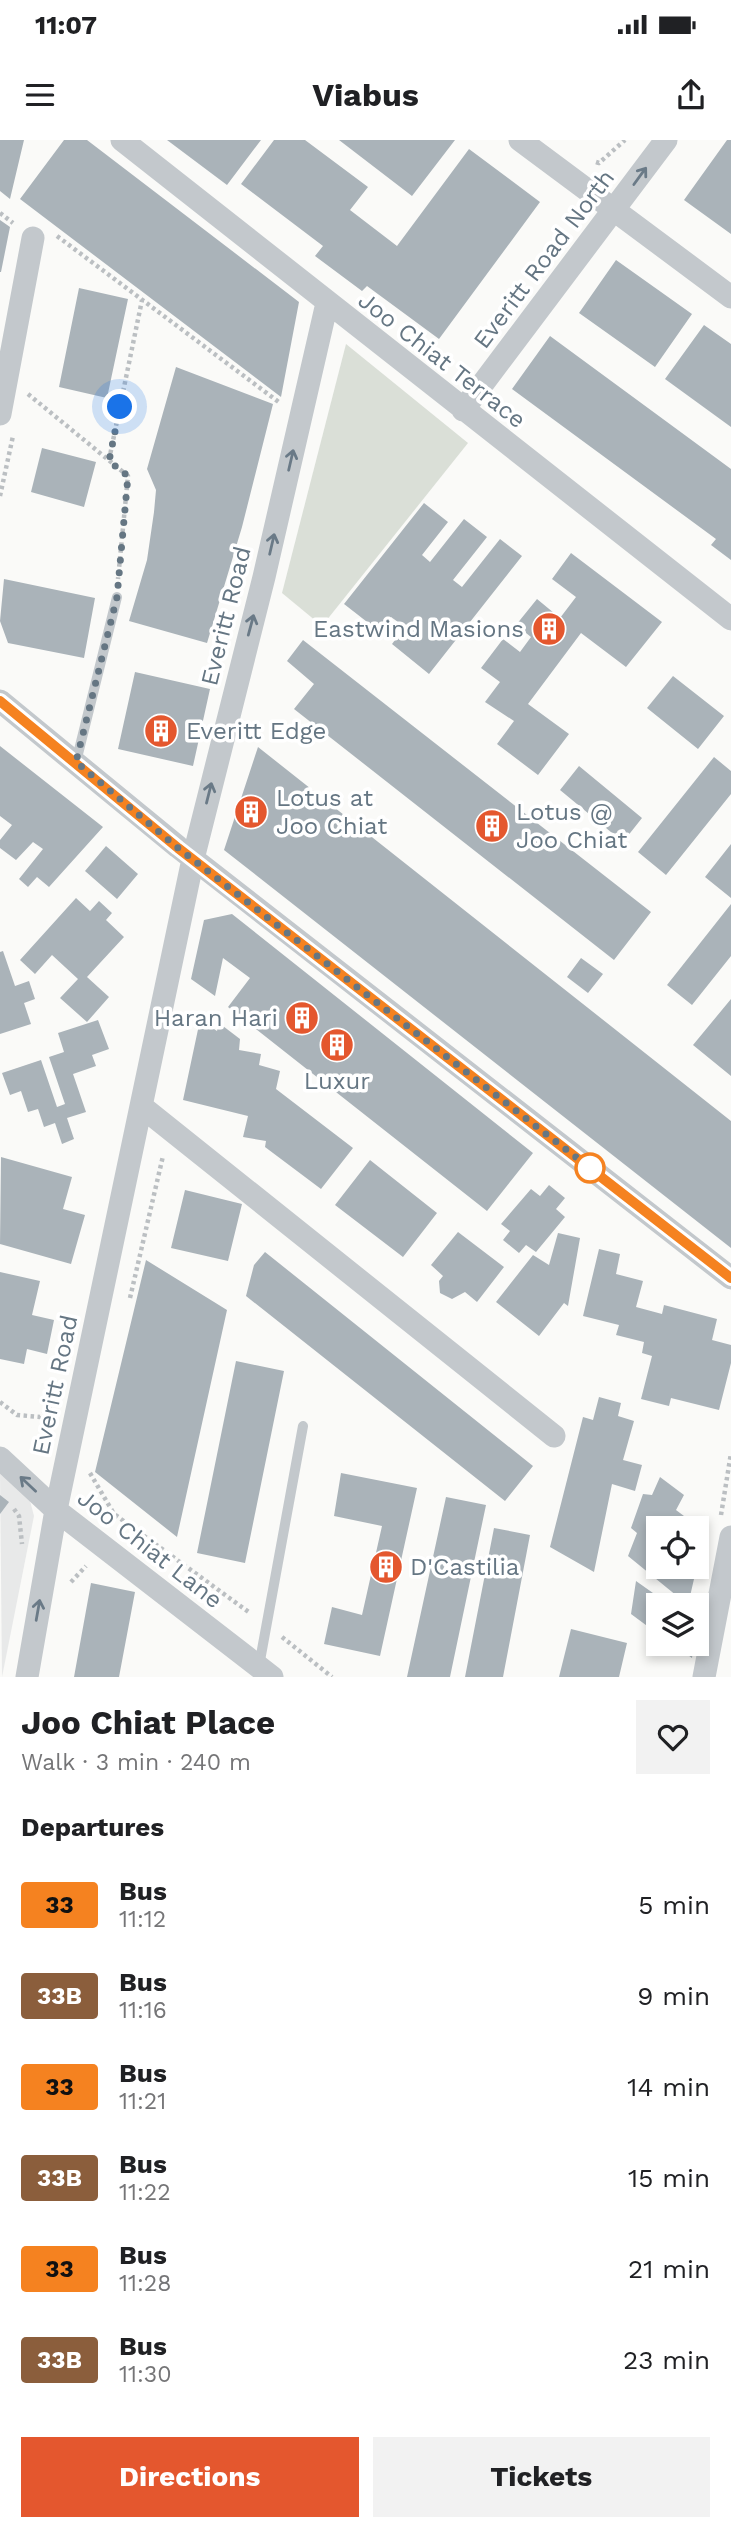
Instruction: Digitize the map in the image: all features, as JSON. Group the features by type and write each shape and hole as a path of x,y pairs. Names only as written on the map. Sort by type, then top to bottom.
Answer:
{"street":[{"name":"Joo Chiat Terrace","path":"122,140 731,619"},
{"path":"520,140 731,297"},
{"name":"Everitt Road North","path":"463,410 666,140"},
{"path":"0,414 9,387 33,238"},
{"name":"Everitt Road","path":"27,1677 56,1510 193,859 264,577 327,303"},
{"path":"0,701 193,859 731,1278"},
{"path":"141,1106 554,1436"},
{"name":"Joo Chiat Lane","path":"0,1458 56,1510 266,1672"},
{"path":"704,1677 731,1537"}],"lane":[{"path":"76,762 117,597"},
{"path":"266,1672 267,1625 303,1426"}],"path":[{"path":"585,159 599,163 625,140"},
{"path":"33,238 44,226 281,404"},
{"path":"109,461 142,300"},
{"path":"9,387 128,476 117,597"},
{"path":"130,1299 167,1127"},
{"path":"0,1402 18,1415 40,1417 56,1400"},
{"path":"93,1459 90,1473 114,1514 267,1625 332,1677"},
{"path":"64,1591 85,1566 95,1569"}],"shaded area":[{"path":"346,344 468,443 322,626 282,593"},
{"path":"0,1472 28,1493 34,1516 2,1677"}],"building":[{"path":"0,140 24,140 10,199 0,191"},
{"path":"64,140 87,140 299,302 281,397 20,199"},
{"path":"167,140 261,140 227,185"},
{"path":"274,140 305,140 368,187 350,210 397,246 469,149 540,202 439,339 367,286 362,291 315,256 323,246 241,184"},
{"path":"339,140 455,140 412,196"},
{"path":"727,140 731,140 731,234 684,200"},
{"path":"0,220 10,227 1,272 0,272"},
{"path":"616,260 692,314 655,367 579,313"},
{"path":"79,288 128,299 107,398 59,387"},
{"path":"704,325 731,344 731,427 665,379"},
{"path":"550,336 731,469 731,560 711,545 716,539 512,389"},
{"path":"176,367 273,404 242,527 207,643 129,621 147,560 154,512 156,490 147,469"},
{"path":"42,448 96,462 84,507 31,492"},
{"path":"424,503 448,522 422,555 430,562 464,519 487,537 453,580 462,587 500,539 522,556 429,674 392,644 405,627 391,617 380,632 344,604"},
{"path":"571,553 662,622 626,667 581,633 528,704 569,734 538,775 497,744 514,721 485,702 500,682 481,668 503,639 520,652 531,637 516,625 537,599 560,618 576,597 552,579"},
{"path":"4,579 95,598 84,658 8,643 0,621"},
{"path":"303,640 651,912 614,960 294,709 314,684 287,661"},
{"name":"Everitt Edge","path":"135,672 210,689 193,766 118,749"},
{"path":"673,676 724,716 698,749 647,708"},
{"path":"0,746 103,827 49,887 37,877 28,887 19,879 43,849 33,842 16,860 0,848 0,840 12,825 0,816"},
{"path":"258,747 731,1121 731,1248 224,850"},
{"path":"714,757 731,771 731,794 666,875 638,852"},
{"path":"579,766 642,818 623,842 560,790"},
{"path":"731,844 731,898 705,877"},
{"path":"106,846 138,874 117,899 85,871"},
{"path":"76,898 90,911 99,901 112,913 106,920 124,937 87,977 109,997 87,1022 60,998 78,979 52,955 35,974 20,960"},
{"path":"731,904 731,956 692,1005 667,985"},
{"path":"232,914 533,1153 487,1211 228,1007 250,978 223,958 215,996 191,979 204,920"},
{"path":"3,951 15,986 29,981 35,999 24,1003 31,1024 0,1034 0,952"},
{"path":"581,958 603,974 588,993 567,977"},
{"path":"731,999 731,1076 693,1045"},
{"path":"98,1020 109,1049 92,1055 96,1066 73,1074 86,1112 67,1118 74,1139 62,1144 55,1123 44,1127 38,1109 28,1112 21,1091 10,1095 2,1073 41,1060 57,1107 65,1104 49,1057 64,1052 58,1033"},
{"path":"200,1020 217,1031 219,1023 240,1039 239,1050 261,1054 259,1065 280,1071 276,1089 353,1148 321,1189 265,1147 266,1141 243,1137 248,1116 183,1100"},
{"path":"1,1157 72,1177 63,1209 85,1215 71,1264 0,1244"},
{"path":"370,1160 437,1213 403,1257 335,1205"},
{"path":"549,1185 565,1198 556,1209 565,1217 536,1252 526,1245 519,1253 503,1240 510,1231 501,1224 531,1189 540,1196"},
{"path":"185,1190 242,1204 228,1261 171,1248"},
{"path":"458,1232 504,1267 477,1302 465,1292 452,1299 440,1293 439,1281 443,1276 431,1265"},
{"path":"558,1233 580,1238 568,1306 564,1303 539,1336 496,1302 533,1255 549,1265"},
{"path":"599,1249 620,1254 616,1274 643,1281 636,1307 662,1314 664,1305 717,1319 712,1340 731,1345 731,1363 719,1410 671,1398 669,1406 641,1399 652,1356 642,1353 644,1342 616,1335 619,1325 583,1316"},
{"path":"265,1252 533,1466 505,1501 246,1296 254,1265"},
{"path":"146,1260 227,1310 177,1537 95,1472"},
{"path":"0,1272 40,1281 32,1315 54,1320 47,1354 27,1349 24,1364 0,1359"},
{"path":"236,1361 284,1371 245,1563 197,1553"},
{"path":"599,1397 621,1403 618,1416 634,1421 623,1460 642,1465 635,1491 612,1484 594,1572 550,1547 583,1417 593,1420"},
{"name":"D'Castilia","path":"341,1473 417,1488 380,1656 324,1644 332,1607 362,1615 382,1526 334,1516"},
{"path":"660,1477 684,1495 676,1510 684,1516 646,1516 646,1571 628,1556 637,1533 631,1528 643,1494 652,1495"},
{"path":"0,1495 9,1502 0,1514"},
{"path":"446,1497 486,1505 450,1677 407,1677"},
{"path":"494,1528 530,1535 503,1677 465,1677"},
{"path":"656,1579 694,1579 691,1593 673,1593"},
{"path":"636,1581 653,1593 646,1593 646,1625 631,1614"},
{"path":"91,1583 135,1592 119,1677 74,1677"},
{"path":"571,1629 627,1643 619,1677 559,1677"}],"bus line":[{"name":"33","path":"0,701 178,848 731,1278"}],"place":[{"name":"Eastwind Masions","path":"549,629"},
{"name":"Everitt Edge","path":"161,731"},
{"name":"Lotus at Joo Chiat","path":"251,812"},
{"name":"Lotus @ Joo Chiat","path":"492,826"},
{"name":"Haran Hari","path":"302,1018"},
{"name":"Luxur","path":"337,1045"},
{"name":"D'Castilia","path":"386,1567"}],"route":[{"path":"120,407 109,461 128,476 117,597 76,762 178,848 595,1172 590,1168"}]}
